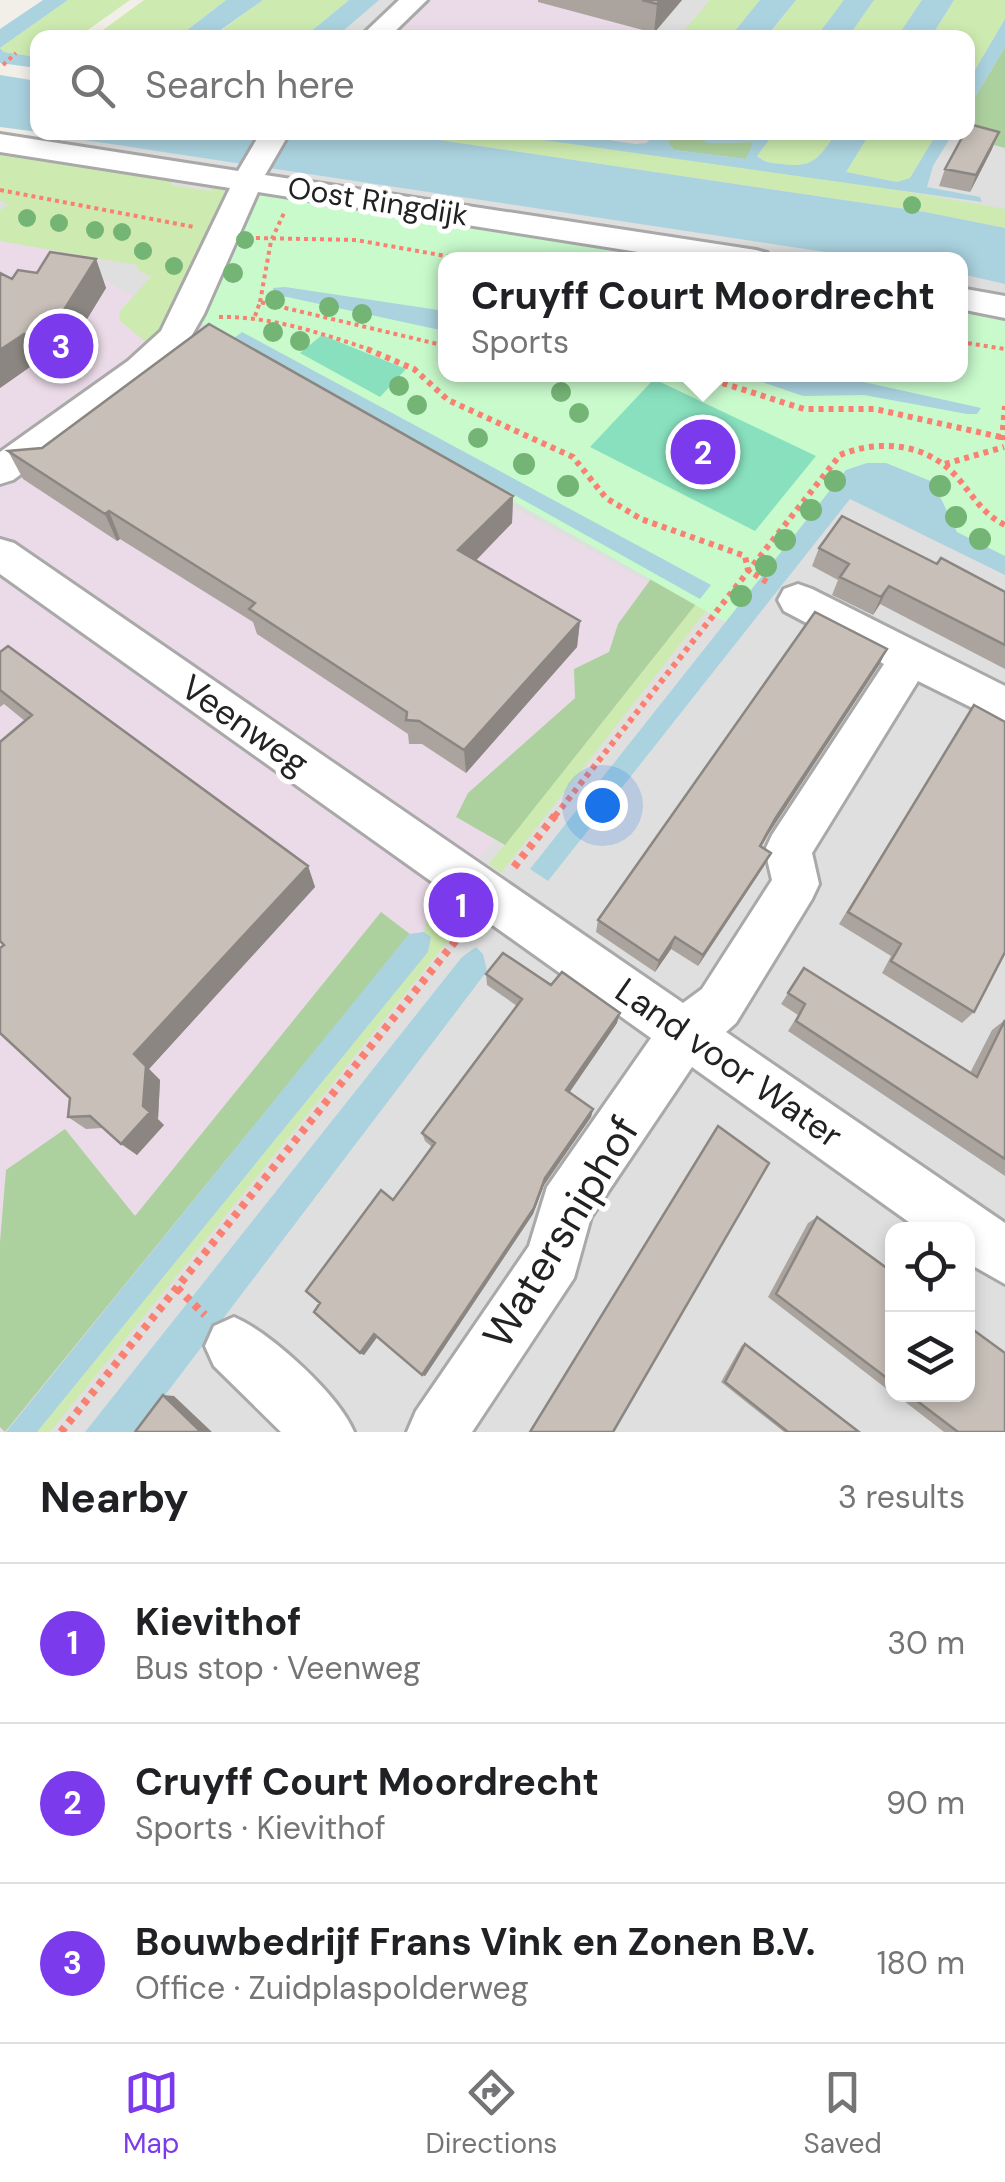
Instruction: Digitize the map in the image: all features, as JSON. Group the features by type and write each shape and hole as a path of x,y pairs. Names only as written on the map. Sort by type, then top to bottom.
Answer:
{"street":[{"path":"381,30 414,0"},
{"path":"0,471 140,369 172,339 188,314 250,177 271,140"},
{"name":"Oost Ringdijk","path":"0,143 250,177 296,188 705,252"},
{"path":"968,300 1005,307"},
{"name":"Veenweg","path":"0,554 491,896"},
{"path":"798,600 1005,706"},
{"name":"Watersniphof","path":"436,1432 554,1258 566,1206 686,1032 719,1006 796,884 788,850 911,657"},
{"name":"Land voor Water","path":"491,896 956,1222"},
{"name":"Land voor Water","path":"975,1235 1005,1256"},
{"path":"234,1346 324,1432"}],"path":[{"path":"3,65 16,53"},
{"path":"255,316 271,240 296,188"},
{"path":"260,302 438,344"},
{"path":"188,314 255,316 268,323 322,333 391,357 414,369 448,400 573,457 606,498 629,512 745,556 750,572"},
{"path":"968,343 1005,349"},
{"path":"719,382 804,409 875,410 1003,437"},
{"path":"944,464 1005,449 1005,406"},
{"path":"62,1432 750,572 840,454 880,445 906,448 944,464 978,511 1005,525"},
{"path":"177,1288 186,1296"}],"shaded area":[{"path":"375,0 1005,0 1005,1432 0,1432 0,189 64,140 124,146 169,140 975,140 975,30 341,30"},
{"path":"433,0 681,0 655,30 401,30"},
{"path":"0,222 685,603 19,1432 0,1432"}],"green space":[{"path":"68,0 130,0 88,30 30,30 30,56 0,48"},
{"path":"144,0 226,0 187,30 103,30"},
{"path":"263,0 349,0 313,30 222,30"},
{"path":"710,0 760,0 736,30 685,30"},
{"path":"796,0 844,0 821,30 772,30"},
{"path":"874,0 922,0 902,30 853,30"},
{"path":"954,0 1005,0 1005,19 975,70 975,30 936,30"},
{"path":"1005,47 1005,148 975,140 975,97"},
{"path":"438,140 544,140 869,185 1005,209 1005,228 925,212"},
{"path":"769,140 831,140 819,157 800,166 770,162 757,155"},
{"path":"866,140 933,140 910,178 897,182 845,172"},
{"path":"754,142 746,159 674,150 668,143"},
{"path":"0,151 176,175 171,185 210,191 216,182 234,187 178,319 148,344 120,321 119,312 151,277 137,269 137,265 0,241 0,210 8,205 0,200"},
{"path":"260,186 695,252 438,252 438,382 968,382 968,301 1005,308 1005,561 848,485 734,627 200,323"},
{"path":"322,335 406,369 380,397 300,353"},
{"path":"651,382 660,382 816,456 755,531 590,447"},
{"path":"743,564 501,873 489,864 700,599"},
{"path":"656,572 700,599 505,845 456,817 468,793 575,698 574,669 609,652 618,624"},
{"path":"443,898 468,916 50,1432 37,1432 428,952 431,937 424,932 428,915"},
{"path":"381,912 410,934 5,1432 0,1427 0,1242 6,1170 65,1129 135,1216"}],"water":[{"path":"43,0 68,0 0,48 0,29"},
{"path":"226,0 263,0 221,30 187,30"},
{"path":"349,0 379,0 344,30 313,30"},
{"path":"760,0 796,0 772,30 736,30"},
{"path":"844,0 874,0 853,30 821,30"},
{"path":"922,0 954,0 935,30 902,30"},
{"path":"1005,19 1005,47 975,97 975,70"},
{"path":"0,48 30,56 30,67 0,63"},
{"path":"0,75 30,80 30,131 0,127"},
{"path":"84,140 438,140 925,212 1005,228 1005,284 968,276 968,252 826,252"},
{"path":"544,140 636,144 669,140 674,150 746,159 753,142 703,140 769,140 757,156 769,162 801,165 815,159 831,140 866,140 846,172 897,182 910,178 933,140 949,140 933,166 927,187 980,197 982,202"},
{"path":"273,288 438,310 438,329 273,294"},
{"path":"242,332 711,585 700,599 234,338"},
{"path":"762,382 864,382 981,408 977,414 967,414 864,395 803,396"},
{"path":"867,463 886,463 933,482 957,532 1005,556 1005,575 850,499 548,881 530,869 846,470"},
{"path":"424,932 431,937 428,952 37,1432 6,1432 409,934"},
{"path":"476,947 483,954 487,971 137,1432 85,1432 462,957"}],"building":[{"path":"975,126 999,132 976,175 945,169 961,140 975,140"},
{"path":"50,252 96,259 47,337 24,334 0,350 0,273 12,279 18,270 37,273"},
{"path":"209,324 513,496 458,550 580,621 464,750 419,721 406,720 407,712 249,609 255,603 8,451 42,448"},
{"path":"842,516 937,564 941,558 1005,592 1005,645 889,586 881,597 840,577 849,564 819,548"},
{"path":"815,612 887,649 775,819 760,846 771,853 703,955 675,937 659,961 598,920"},
{"path":"8,646 308,866 134,1054 146,1066 143,1106 150,1112 121,1144 90,1116 68,1117 70,1098 0,1033 0,948 4,945 0,941 0,742 32,715 0,690 0,652"},
{"path":"974,705 1005,722 1005,952 974,1012 891,961 901,944 848,912"},
{"path":"503,953 551,985 562,972 620,1013 566,1090 593,1109 545,1178 534,1208 422,1375 374,1334 360,1353 314,1312 320,1303 306,1291 381,1190 393,1200 416,1169 435,1143 422,1133 522,999 486,974"},
{"path":"804,968 977,1077 1005,1020 1005,1159 796,1021 805,1004 788,993"},
{"path":"718,1126 769,1163 613,1432 530,1432"},
{"path":"817,1217 885,1267 885,1377 776,1294"},
{"path":"975,1331 1005,1353 1005,1432 958,1432 919,1402 975,1402"},
{"path":"745,1344 859,1432 788,1432 725,1382"},
{"path":"163,1395 201,1432 135,1432"}],"place":[{"name":"Bouwbedrijf Frans Vink en Zonen B.V.","path":"61,346"},
{"name":"Cruyff Court Moordrecht","path":"703,452"},
{"name":"Kievithof","path":"461,905"}]}
